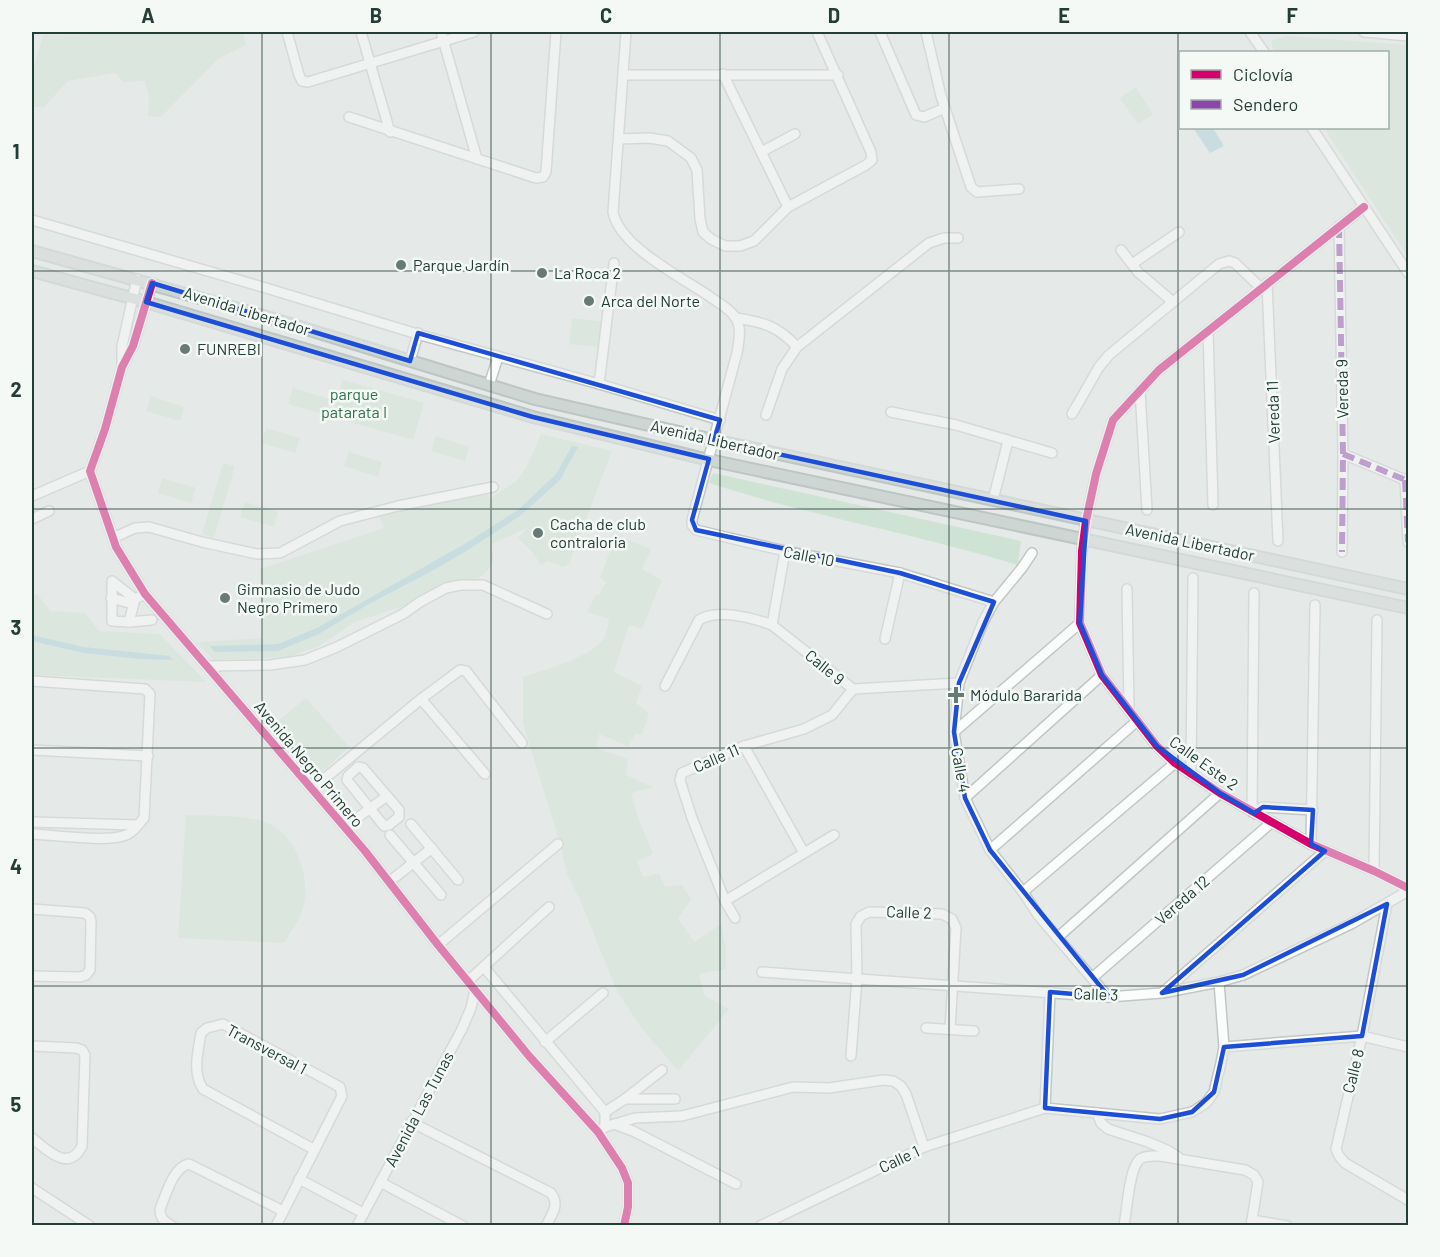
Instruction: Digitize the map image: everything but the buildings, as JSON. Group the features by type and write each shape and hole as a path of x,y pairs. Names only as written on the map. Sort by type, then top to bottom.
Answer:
{"main road":[{"name":"Avenida Libertador","path":"32,251 152,283 534,399 1086,521 1408,589"},
{"name":"Avenida Libertador","path":"32,271 146,302 533,417 709,460 1408,608"}],"street":[{"path":"287,32 302,81 308,82 370,64 442,36 474,32"},
{"path":"361,32 390,132"},
{"path":"349,117 536,178 543,177 546,172 556,32"},
{"path":"626,32 614,221 634,246 720,304 736,318 770,326 780,331 797,347"},
{"path":"619,139 649,138 668,141 691,158 697,170 703,232 711,240 725,246 740,246 754,241 788,207 872,160 871,152 838,75 817,32"},
{"path":"880,32 916,115 924,117 945,108"},
{"path":"927,32 945,108 971,187 977,192 1019,189"},
{"path":"1250,32 1263,51"},
{"path":"1364,32 1408,36"},
{"path":"442,36 477,159"},
{"path":"723,74 788,207"},
{"path":"623,75 838,75"},
{"path":"1313,129 1408,273"},
{"path":"761,152 795,134"},
{"name":"Calle Este 2","path":"1365,207 1159,370 1113,420 1096,474 1083,539 1080,624 1102,675 1157,746 1175,763 1254,813 1311,844 1374,871 1408,890"},
{"path":"32,220 720,420"},
{"name":"Vereda 9","path":"1339,226 1343,454 1342,552"},
{"path":"1132,264 1179,232"},
{"path":"766,415 782,369 797,347 929,243 944,238 958,238"},
{"path":"1121,250 1138,272 1173,302"},
{"path":"1072,414 1099,367 1109,355 1224,261 1235,263 1264,286"},
{"path":"598,384 614,263"},
{"path":"122,367 122,346 137,279"},
{"path":"32,496 90,471 105,429 122,367 133,346 152,283"},
{"name":"Vereda 11","path":"1264,286 1278,541"},
{"path":"709,460 737,353 739,330 736,318"},
{"path":"1208,331 1213,506"},
{"path":"410,361 418,333"},
{"path":"489,385 498,357"},
{"path":"1140,390 1147,510"},
{"path":"891,412 956,425 1052,453"},
{"path":"993,500 1008,441"},
{"path":"1343,454 1407,481 1408,542"},
{"name":"Calle 10","path":"709,460 692,519 692,525 696,530 785,551 900,573 994,602"},
{"name":"Avenida Negro Primero","path":"90,471 116,547 145,594 345,827 529,1056 606,1128 628,1183 628,1207 624,1226"},
{"path":"113,538 135,528 149,527 257,554 280,553 340,520 493,487"},
{"path":"32,519 49,511"},
{"path":"665,686 699,620 707,615 718,614 758,619 772,625 785,551"},
{"name":"Calle 4","path":"1032,553 994,602 983,622 958,683 954,732 965,798 990,850 1038,915 1108,997"},
{"path":"885,639 900,573"},
{"path":"1191,773 1193,578"},
{"path":"134,602 114,581 111,583 112,621 152,620"},
{"path":"207,666 270,665 305,660 337,647 403,614 446,588 461,585 483,585 547,614"},
{"path":"1127,589 1129,709"},
{"path":"1254,593 1254,813"},
{"path":"129,622 134,602 145,594"},
{"path":"111,598 134,602"},
{"path":"1311,844 1315,605"},
{"path":"1374,871 1377,620"},
{"path":"954,732 1080,624"},
{"name":"Calle 9","path":"772,625 853,689 958,683"},
{"path":"312,789 420,699 460,670 466,671 522,743"},
{"path":"965,798 1102,675"},
{"path":"32,681 145,688 150,694 144,818 132,832 123,837 32,834"},
{"name":"Calle 11","path":"735,918 724,901 692,818 680,780 682,773 744,746 804,729 831,715 853,689"},
{"path":"420,699 485,774"},
{"path":"990,850 1137,720"},
{"path":"744,746 804,853"},
{"path":"32,750 148,756"},
{"path":"1023,892 1175,763"},
{"path":"358,768 363,768 400,813 390,825 384,826 370,809 347,780 348,776 358,768"},
{"path":"1057,938 1220,793"},
{"path":"345,827 387,796"},
{"path":"1254,813 1263,807 1313,810"},
{"path":"32,822 138,825"},
{"name":"Vereda 12","path":"1092,978 1272,822"},
{"path":"411,824 458,880"},
{"path":"390,835 441,895"},
{"path":"724,901 834,835"},
{"path":"438,945 558,844"},
{"path":"389,882 432,848"},
{"path":"1162,993 1325,851"},
{"name":"Calle 3","path":"762,972 1108,997 1162,993 1243,975 1351,924 1408,890"},
{"name":"Calle 8","path":"1386,904 1362,1036 1336,1149 1345,1163 1408,1200"},
{"path":"468,981 549,907"},
{"path":"32,909 85,913 90,916 91,922 90,970 86,975 80,977 32,976"},
{"name":"Calle 2","path":"851,1056 856,978 856,924 861,916 869,912 942,914 952,919 956,928 950,1029"},
{"path":"484,967 604,1112 606,1128"},
{"name":"Calle 1","path":"760,1226 924,1147 1045,1108 1160,1119 1192,1112 1206,1103 1214,1092 1224,1047 1219,982"},
{"name":"Avenida Las Tunas","path":"357,1226 462,1029 471,1008 475,990"},
{"path":"1045,1108 1050,992"},
{"path":"545,1042 603,993"},
{"name":"Transversal 1","path":"276,1226 299,1179 315,1150 342,1096 340,1087 223,1024 207,1028 201,1033 196,1073 197,1081 203,1089 315,1150"},
{"path":"926,1028 974,1031"},
{"path":"1224,1047 1362,1036 1408,1047"},
{"path":"32,1046 76,1048 82,1050 86,1055 80,1152 69,1159 60,1159 32,1138"},
{"path":"604,1112 625,1100 662,1070"},
{"path":"606,1128 635,1118 682,1116 793,1087 829,1088 883,1080 893,1081 901,1086 906,1094 924,1147"},
{"path":"625,1100 675,1099"},
{"path":"1097,1113 1101,1122 1108,1129 1169,1151 1182,1160"},
{"path":"411,1122 551,1193 556,1199 556,1207 546,1226"},
{"path":"606,1128 633,1131 736,1184"},
{"path":"1124,1226 1133,1169 1139,1160 1148,1156 1245,1170 1254,1175 1258,1182 1252,1223 1287,1226"},
{"path":"172,1226 164,1221 160,1209 177,1171 183,1165 189,1164 284,1211"},
{"path":"299,1179 363,1213"},
{"path":"380,1182 463,1226"},
{"path":"32,1188 90,1226"}],"highlighted area":[{"path":"152,283 410,361 418,333 720,420 714,440 1086,521 1080,623 1102,675 1157,746 1220,793 1254,813 1263,807 1313,810 1311,844 1325,851 1162,993 1243,975 1387,904 1362,1036 1224,1047 1214,1092 1192,1112 1160,1119 1045,1108 1050,992 1109,997 990,850 965,798 954,732 959,683 994,602 900,573 696,530 692,520 709,459 533,417 146,302"}],"green space":[{"path":"212,32 243,34 246,45 218,59 161,117 148,116 149,97 145,81 123,82 115,73 68,81 44,107 32,107 32,72 43,35"},
{"path":"1288,36 1408,45 1408,257 1325,129 1389,129 1389,51 1274,51 1272,40"},
{"path":"1136,87 1153,115 1138,124 1120,98"},
{"path":"572,318 606,322 602,348 569,344"},
{"name":"parque patarata I","path":"343,380 424,403 413,440 288,404 293,388 330,399 327,408 333,410"},
{"path":"151,396 184,407 180,421 146,411"},
{"path":"266,428 300,438 295,453 262,443"},
{"path":"541,434 612,451 569,564 563,567 548,561 541,565 518,538 527,528 490,545 493,552 492,564 485,573 468,585 355,622 319,646 289,657 213,660 196,642 263,638 260,569 384,528 378,515 436,501 486,493 491,499 522,474"},
{"path":"436,436 469,447 465,461 431,451"},
{"path":"349,452 382,462 378,477 344,466"},
{"path":"223,463 235,466 214,538 202,534"},
{"path":"713,473 1021,541 1018,565 747,495 709,483"},
{"path":"162,478 196,488 191,503 158,493"},
{"path":"245,502 278,512 274,527 240,517"},
{"path":"616,535 651,549 642,569 662,580 642,629 629,625 614,672 642,686 636,703 649,713 642,735 635,734 628,746 599,734 596,748 628,759 626,775 653,787 631,793 653,854 637,861 643,877 659,873 665,887 682,885 691,899 678,918 694,942 721,924 726,949 726,969 699,974 705,996 729,1009 678,1071 640,1026 616,989 579,897 567,874 523,723 523,677 579,657 598,645 605,636 609,619 587,612 595,596 600,593 606,582 600,578"},
{"path":"32,595 38,595 50,611 85,613 99,631 160,634 206,682 32,675"},
{"path":"306,698 349,747 313,780 271,727"},
{"path":"186,815 228,816 258,820 278,829 287,838 300,861 304,874 305,900 302,911 284,943 178,938"}],"water":[{"path":"1194,129 1214,129 1224,146 1210,153"},
{"path":"572,446 578,447 560,480 520,516 468,550 319,634 278,651 214,652 210,646 278,644 317,628 466,543 518,510 556,474"},
{"path":"32,635 84,647 170,656 173,660 83,653 32,641"}],"marked path":[{"path":"1339,226 1343,454 1342,552"},
{"path":"1343,454 1408,481"},
{"path":"1405,480 1408,542"}],"cycle path":[{"path":"1364,207 1159,370 1113,420 1096,474 1086,521 1082,551 1080,623 1102,675 1157,746 1175,763 1220,793 1311,844 1408,888"},
{"path":"152,283 133,346 122,367 105,429 90,471 116,547 145,594 365,851 529,1056 598,1132 622,1168 628,1183 628,1207 624,1226"}],"place":[{"name":"Parque Jardín","path":"401,265"},
{"name":"La Roca 2","path":"542,273"},
{"name":"Arca del Norte","path":"589,301"},
{"name":"FUNREBI","path":"185,349"},
{"name":"Cacha de club contraloria","path":"538,533"},
{"name":"Gimnasio de Judo Negro Primero","path":"225,598"},
{"name":"Módulo Bararida","path":"956,695"}]}
